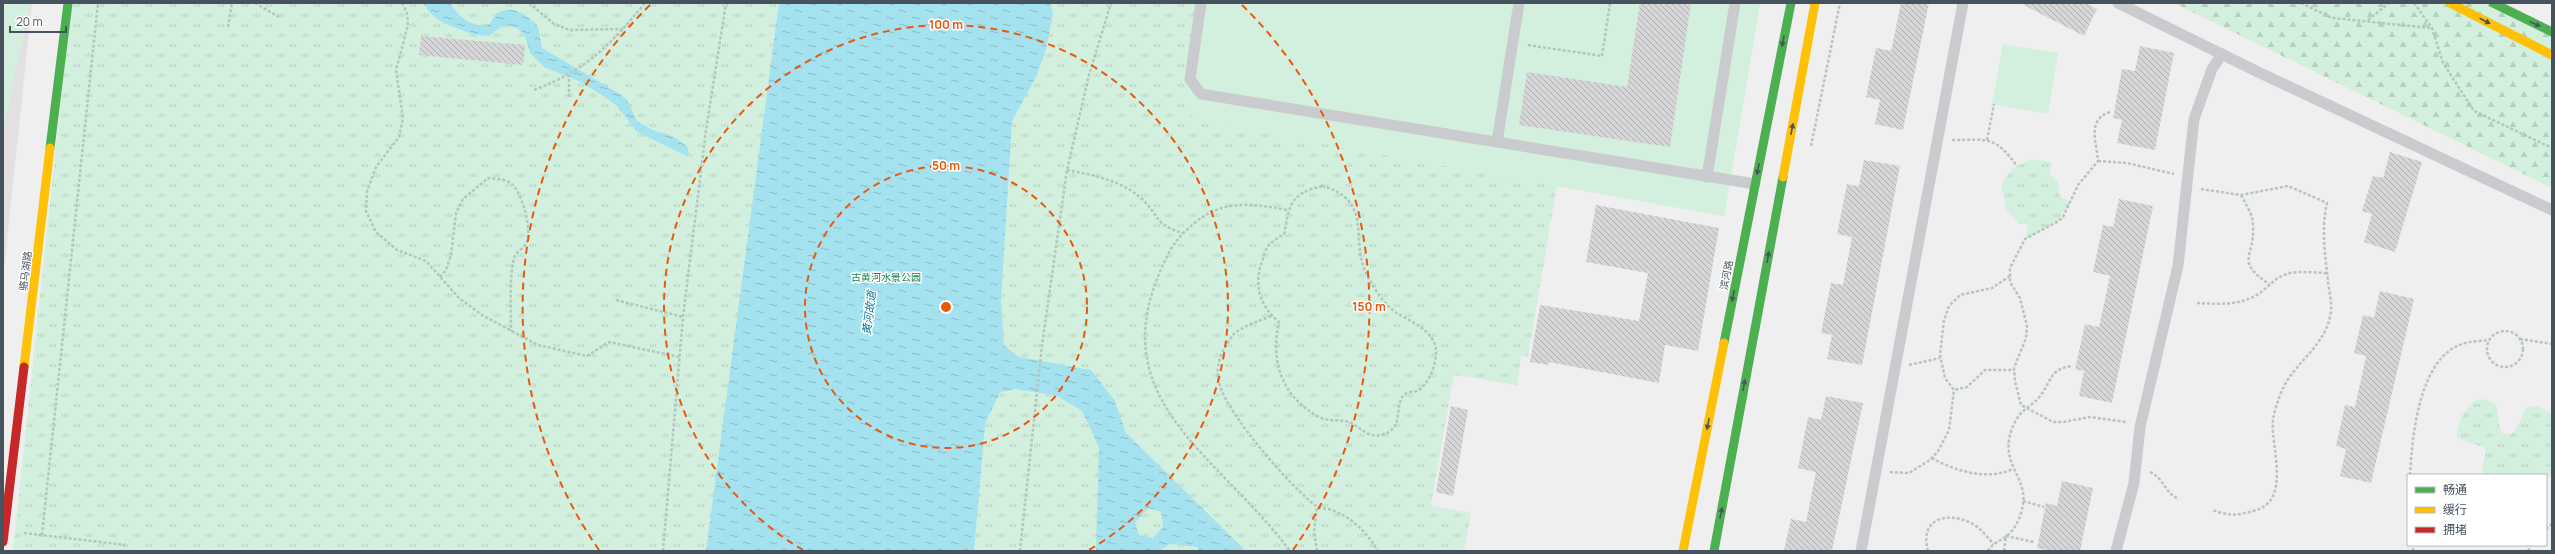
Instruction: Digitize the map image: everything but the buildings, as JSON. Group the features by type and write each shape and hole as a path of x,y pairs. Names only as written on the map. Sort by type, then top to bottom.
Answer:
{"main road":[{"name":"骆马湖路","path":"3,542 68,3"},
{"name":"滨河路","path":"1684,551 1791,3"},
{"path":"1714,551 1815,3"},
{"path":"1803,68 1820,3"},
{"path":"2450,3 2552,54"},
{"path":"2493,3 2552,32"}],"lane":[{"path":"1201,3 1190,78 1201,94 1755,184"},
{"path":"1498,142 1519,3"},
{"path":"1707,177 1735,3"},
{"path":"1861,551 1963,3"},
{"path":"2118,3 2222,54 2552,210"},
{"path":"2116,551 2136,469 2141,425 2178,266 2194,119 2212,69 2222,54"}],"path":[{"path":"42,535 98,3"},
{"path":"228,27 232,3"},
{"path":"255,3 279,17"},
{"path":"402,3 407,13 408,24 396,70 403,118 399,137 376,167 367,191 366,211 376,232 397,250 426,261 459,298 482,315 538,345 566,354 587,356 609,342 680,357"},
{"path":"477,3 494,3"},
{"path":"529,3 554,24 570,30 624,29"},
{"path":"534,90 569,75 612,42 646,3"},
{"path":"663,551 683,317 706,130 726,3"},
{"path":"1020,551 1042,345 1067,170 1089,75 1111,3"},
{"path":"1513,43 1602,56 1610,3"},
{"path":"2301,3 2332,18 2367,20 2432,28"},
{"path":"2367,20 2389,3"},
{"path":"2414,3 2432,28 2443,63 2474,111 2552,148"},
{"path":"569,75 569,97"},
{"path":"1987,140 1994,104"},
{"path":"2110,112 2097,120 2094,129 2098,161 2078,185 2063,217 2057,222 2025,239 2010,268 2010,282 2020,298 2027,326 2014,370 2021,405 2053,422 2063,422 2090,417 2107,418 2141,425"},
{"path":"1938,140 1987,140 2003,148 2017,166"},
{"path":"2098,161 2147,167 2186,182 2241,195 2268,188 2288,186 2327,202 2323,220 2331,303 2328,322 2312,352 2291,375 2277,403 2273,420 2278,474 2272,497 2260,510 2233,516 2212,510"},
{"path":"1067,170 1100,177 1125,186 1142,199 1166,228 1184,233"},
{"path":"440,276 446,270 451,255 456,212 463,199 488,178 509,182 516,187 525,211 528,235 525,244 515,256 511,287 511,331"},
{"path":"1322,186 1337,190 1350,202 1359,222 1361,260 1366,274 1383,300 1428,334 1435,346 1434,367 1417,390 1406,393 1400,400 1400,416 1392,429 1380,435 1364,433 1347,422 1331,421 1319,417 1301,404 1282,382 1277,364 1275,341 1279,322 1271,316 1260,298 1257,282 1268,245 1284,234 1287,210 1297,197 1308,189 1322,186"},
{"path":"2241,195 2252,216 2253,227 2248,261 2256,275 2269,284"},
{"path":"1287,210 1252,204 1219,207 1199,219 1177,239 1159,271 1149,298 1146,321 1146,348 1151,376 1167,412 1206,460 1278,535 1290,551"},
{"path":"2198,303 2230,304 2242,301 2254,297 2269,284 2292,272 2327,273"},
{"path":"1876,471 1909,473 1932,458 1949,430 1954,390 1945,378 1940,358 1944,320 1954,300 1968,292 1992,288 2010,276"},
{"path":"616,300 683,317"},
{"path":"1271,316 1234,334 1226,346 1219,363 1218,382 1226,402 1266,455 1318,507 1333,510 1352,520 1363,530 1378,551"},
{"path":"2410,474 2417,414 2428,379 2445,355 2461,344 2489,340 2498,332 2504,331 2516,334 2520,339 2523,350 2522,356 2509,367 2497,365 2489,357 2487,351 2489,340"},
{"path":"2520,339 2552,344"},
{"path":"1896,363 1910,365 1940,358"},
{"path":"1988,551 1994,544 2006,536 2018,520 2023,501 2022,491 2008,452 2010,433 2019,413 2036,402 2055,372 2061,367 2072,366"},
{"path":"1954,390 1967,387 1985,370 2014,370"},
{"path":"1932,458 1953,469 1983,474 1998,473 2013,469"},
{"path":"2136,469 2157,476 2167,492 2179,499"},
{"path":"2023,501 2044,507"},
{"path":"1317,551 1314,532 1318,507"},
{"path":"1928,551 1925,538 1926,529 1932,522 1941,519 1951,519 1971,523 1994,544"},
{"path":"4,531 125,544"},
{"path":"2006,536 2034,542"},
{"path":"2004,551 2006,536"}],"shaded area":[{"path":"3,3 32,3 3,279"}],"green space":[{"path":"3,3 30,3 3,130"},
{"name":"古黄河水景公园","path":"71,3 1760,3 1724,216 1557,186 1528,357 1521,356 1517,385 1454,375 1431,505 1471,513 1464,551 13,551"},
{"path":"1196,3 1760,3 1724,216 1201,122 1195,119 1189,111 1183,92"},
{"path":"2174,3 2492,3 2552,34 2552,188"},
{"path":"2003,44 2058,53 2048,114 1992,104"},
{"path":"2030,159 2052,162 2049,175 2053,176 2058,182 2060,197 2071,202 2057,222 2025,239 2028,229 2026,224 2018,224 2015,218 2006,209 2001,185 2012,169"},
{"path":"2478,399 2493,402 2498,410 2502,433 2509,435 2515,431 2527,407 2537,406 2552,414 2552,473 2550,476 2547,476 2547,474 2484,474 2482,470 2486,449 2456,437 2463,415"}],"water":[{"path":"423,3 450,3 462,17 477,25 490,24 494,17 500,12 506,10 519,12 532,20 538,26 542,48 620,94 627,100 637,121 652,130 672,136 687,146 689,153 687,156 637,132 617,106 603,96 581,82 544,67 530,53 525,36 518,29 510,26 501,27 489,36 475,35 443,23 430,13"},
{"name":"黄河故道","path":"779,3 1051,3 1053,14 1046,49 1037,75 1012,121 1001,301 1004,345 1019,357 1091,370 1115,401 1126,433 1246,551 1200,551 1197,547 1170,544 1159,551 1096,551 1099,447 1082,411 1057,396 1016,389 1000,392 985,424 974,551 706,551","holes":["1148,508 1161,512 1163,527 1153,538 1139,535 1135,523"]}],"traffic: fast":[{"path":"50,148 68,3"},
{"path":"1724,343 1791,3"},
{"path":"2493,3 2552,32"},
{"path":"1714,551 1783,177"}],"traffic: slow":[{"path":"1783,177 1815,3"},
{"path":"2450,3 2552,55"},
{"path":"24,367 50,148"},
{"path":"1683,551 1724,343"}],"traffic: jam":[{"path":"3,542 24,367"}]}
